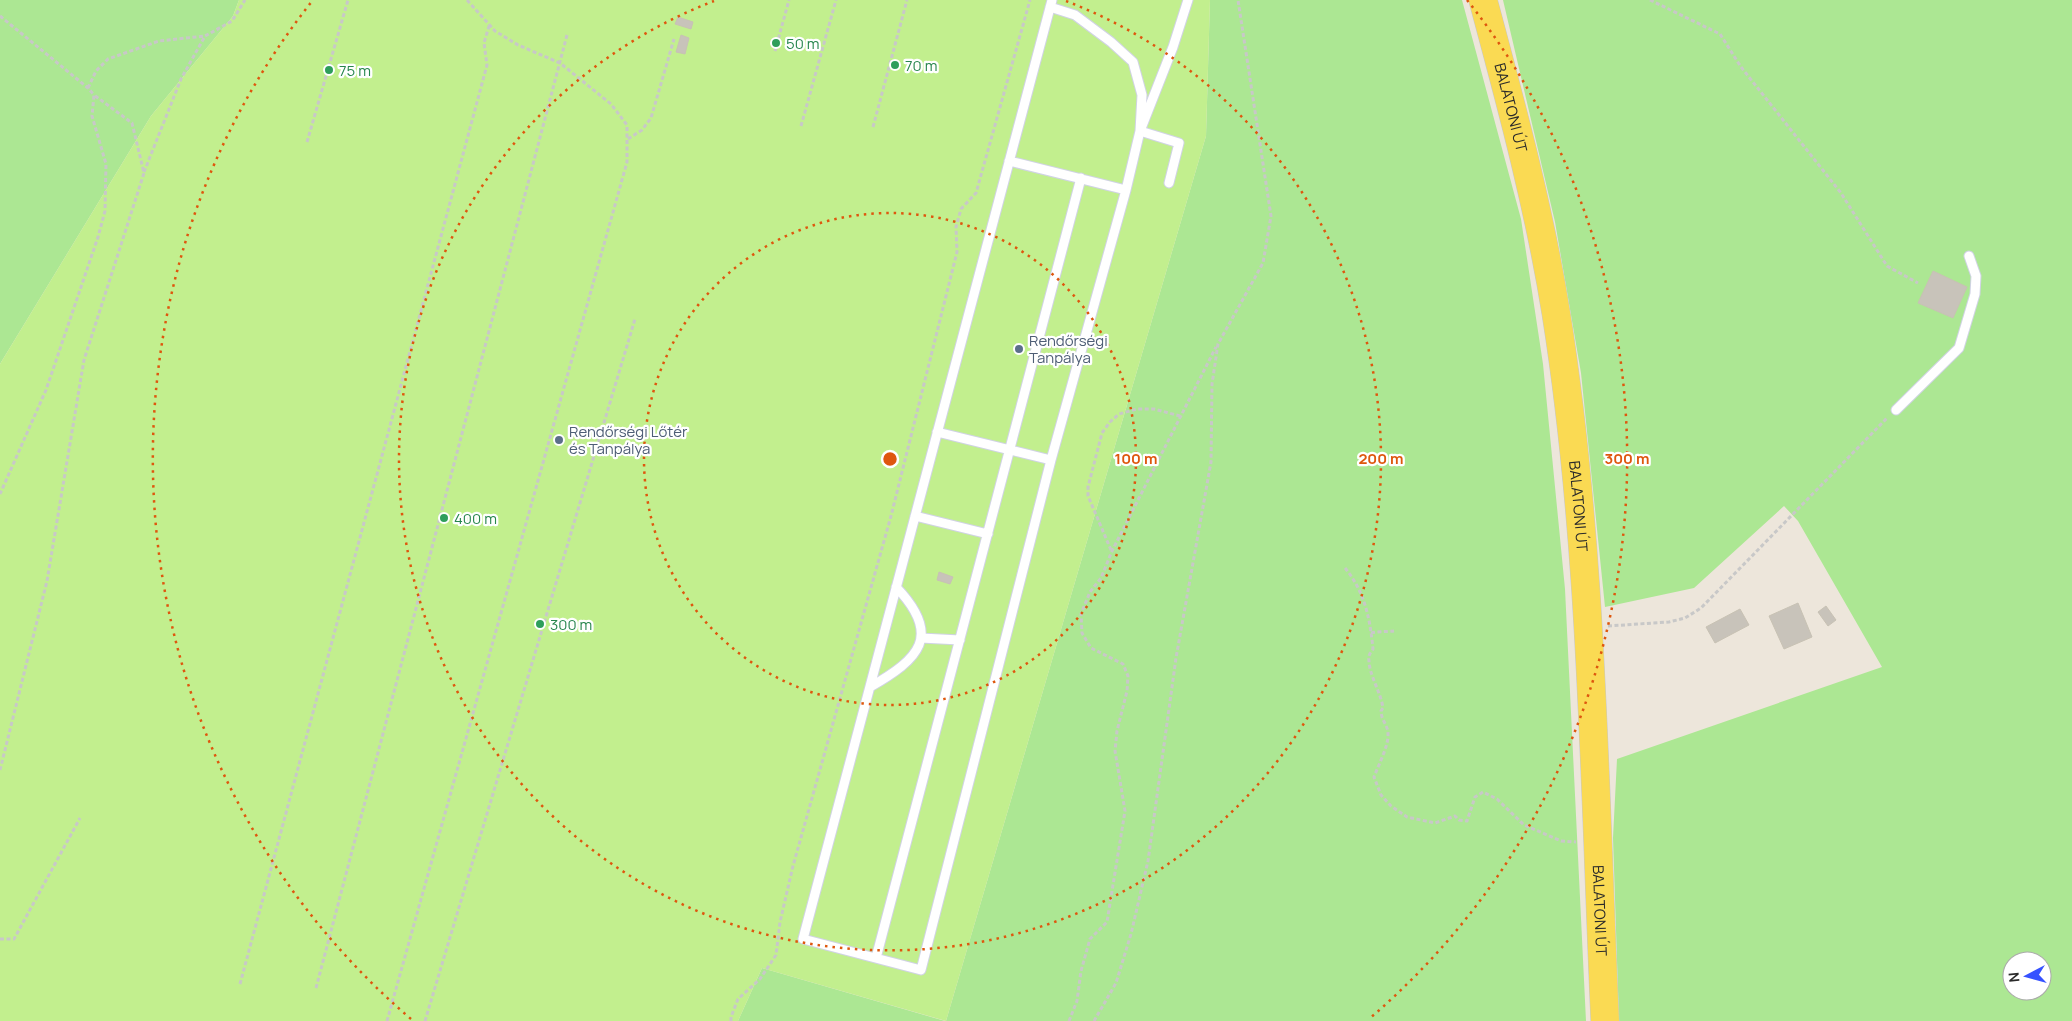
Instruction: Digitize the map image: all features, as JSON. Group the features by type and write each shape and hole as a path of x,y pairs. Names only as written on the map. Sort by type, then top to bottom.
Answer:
{"main road":[{"name":"BALATONI ÚT","path":"1483,0 1526,163 1547,261 1566,390 1578,493 1587,627 1605,1021"}],"lane":[{"path":"1140,131 1142,94 1133,62 1111,42 1075,15 1051,4 803,939 921,970 1050,460 1126,190 1140,131 1173,47 1188,0"},
{"path":"1140,131 1179,143 1169,183"},
{"path":"1009,161 1126,190"},
{"path":"876,958 1081,178"},
{"path":"1896,410 1959,348 1975,294 1976,276 1969,256"},
{"path":"937,432 1050,460"},
{"path":"915,516 988,534"},
{"path":"870,688 898,672 914,656 921,638 919,618 896,587"},
{"path":"921,638 960,640"}],"path":[{"path":"88,88 96,71 108,59 159,42 205,36 232,21 245,0"},
{"path":"307,142 348,0"},
{"path":"387,1021 624,172 628,139 627,125 611,104 560,63 518,45 495,31 467,0"},
{"path":"775,50 788,0"},
{"path":"801,126 836,0"},
{"path":"873,127 907,0"},
{"path":"731,1021 738,999 760,978 776,955 780,922 793,866 891,516 957,252 956,227 958,218 961,209 976,193 1030,0"},
{"path":"1069,1021 1077,1001 1081,971 1090,939 1107,922 1125,811 1115,751 1117,731 1128,691 1128,676 1123,664 1091,648 1082,633 1081,614 1090,592 1100,578 1180,416 1263,263 1271,216 1238,0"},
{"path":"1650,0 1720,34 1741,67 1841,193 1886,266 1918,283"},
{"path":"0,16 88,88 94,96 132,123 144,173"},
{"path":"240,984 487,65 484,43 489,25"},
{"path":"0,770 47,581 84,360 144,173 182,79 205,36"},
{"path":"316,988 567,36"},
{"path":"628,139 642,130 652,118 674,39"},
{"path":"0,494 46,390 105,211 106,164 92,116 94,96"},
{"path":"425,1021 635,319"},
{"path":"1094,1021 1116,983 1131,934 1148,861 1176,658 1210,462 1212,384 1218,344"},
{"path":"1112,551 1088,496 1088,486 1102,433 1119,414 1137,409 1154,409 1180,416"},
{"path":"1587,627 1669,622 1685,618 1701,608 1896,410"},
{"path":"1345,568 1356,581 1368,612 1367,620 1373,649 1368,662 1381,696 1383,708 1381,718 1387,726 1389,736 1374,777 1381,795 1391,806 1407,817 1418,820 1435,823 1455,816 1459,820 1467,821 1476,797 1483,792 1498,800 1524,825 1561,840 1597,844"},
{"path":"1371,633 1394,631"},
{"path":"0,939 14,939 80,818"}],"green space":[{"path":"0,0 239,0 233,16 151,116 0,364"},
{"name":"Rendőrségi Lőtér és Tanpálya","path":"239,0 1210,0 1206,136 946,1021 762,968 738,1021 0,1021 0,364 151,116 233,16"},
{"path":"1210,0 1462,0 1521,219 1543,364 1565,589 1586,1021 946,1021 1206,136"},
{"path":"1503,0 2072,0 2072,1021 1619,1021 1613,838 1617,759 1882,667 1798,521 1784,506 1694,588 1605,607 1581,373 1555,222"},
{"path":"762,968 945,1021 738,1021"}],"building":[{"path":"678,17 693,22 691,29 675,24"},
{"path":"681,35 689,38 685,54 676,52"},
{"path":"1933,271 1967,287 1953,318 1918,303"},
{"path":"939,572 953,577 950,584 937,580"},
{"path":"1798,603 1812,637 1784,649 1769,616"},
{"path":"1826,606 1836,620 1828,626 1818,612"},
{"path":"1740,609 1749,625 1715,643 1706,627"}],"place":[{"name":"50 m","path":"776,43"},
{"name":"70 m","path":"895,65"},
{"name":"75 m","path":"329,70"},
{"name":"Rendőrségi Tanpálya","path":"1019,349"},
{"name":"Rendőrségi Lőtér és Tanpálya","path":"559,440"},
{"name":"400 m","path":"444,518"},
{"name":"300 m","path":"540,624"}]}
